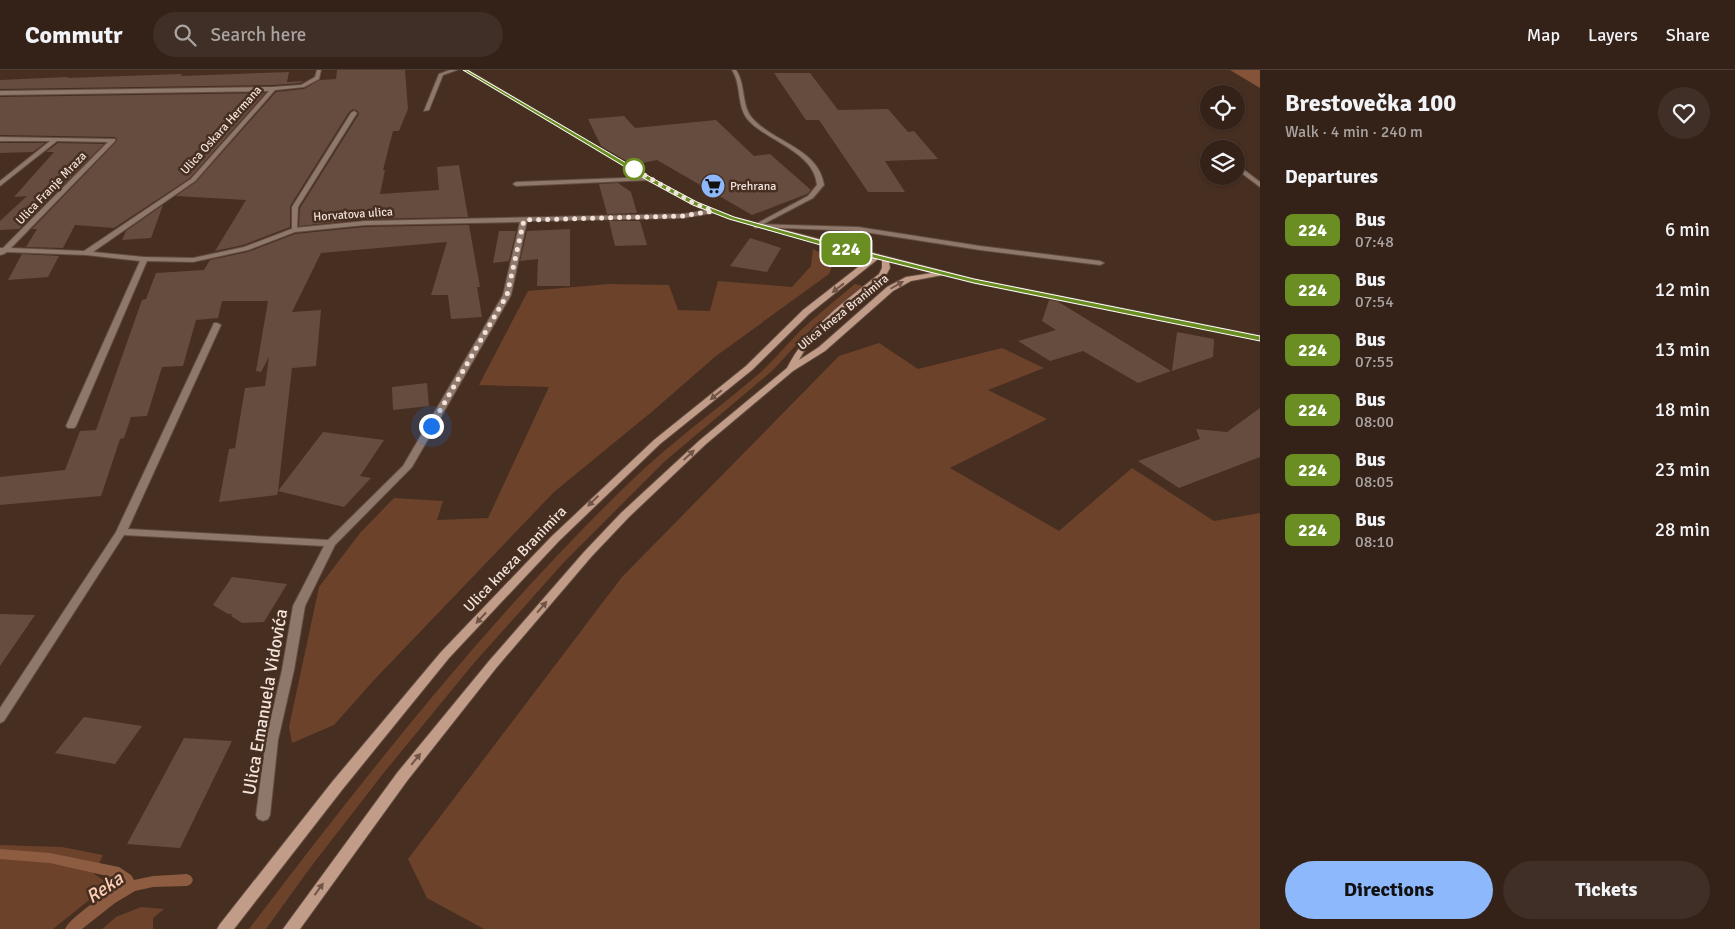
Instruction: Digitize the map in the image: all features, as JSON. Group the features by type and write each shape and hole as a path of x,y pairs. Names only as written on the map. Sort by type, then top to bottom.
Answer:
{"street":[{"path":"0,93 274,89 302,86 317,78 319,70"},
{"path":"426,110 441,74 455,70"},
{"path":"466,70 650,179 713,211 756,226 943,273 1260,338"},
{"path":"734,70 740,82 745,110 751,120 769,135 806,159 818,170 822,181 820,188 811,197 756,226"},
{"name":"Ulica Oskara Hermana","path":"86,253 193,180 274,89"},
{"path":"294,230 295,207 354,113"},
{"path":"0,138 56,139"},
{"path":"0,184 56,139"},
{"name":"Ulica Franje Mraza","path":"2,252 113,140 56,139"},
{"path":"1245,173 1260,185"},
{"path":"516,184 650,179"},
{"name":"Horvatova ulica","path":"2,252 86,253 144,259 193,260 246,249 294,230 365,223 683,216 713,211"},
{"name":"Ulica Emanuela Vidovića","path":"263,815 272,740 288,670 299,606 331,543 407,467 422,442 507,295 524,220"},
{"path":"756,226 819,226 858,229 980,248 1100,263"},
{"name":"Ulica kneza Branimira","path":"225,929 337,786 445,655 555,539 650,448 749,368 806,312 880,258 886,268 882,275 815,332 803,345 790,369"},
{"path":"71,426 144,259"},
{"name":"Ulica kneza Branimira","path":"291,929 402,777 492,664 588,554 625,515 696,449 790,369 822,349 897,284 916,277 943,273"},
{"path":"0,718 121,532 217,325"},
{"path":"121,532 331,543"}],"shaded area":[{"path":"1230,70 1260,70 1260,88"},
{"path":"813,249 831,258 833,264 829,274 716,356 554,492 374,680 334,725 292,743 289,727 319,587 360,533 394,498 443,501 437,520 488,518 549,387 479,385 528,291 609,284 669,285 678,310 710,311 718,281 792,287 811,266"},
{"path":"855,284 863,286 813,327 772,371 664,462 565,561 474,663 382,775 310,868 266,929 249,929 339,812 431,698 528,587 646,467 761,372 801,330"},
{"path":"879,343 918,369 1002,348 1044,368 988,390 1047,419 950,468 1059,531 1132,468 1214,521 1260,513 1260,929 484,929 427,898 408,859 622,577 839,356"},
{"path":"0,845 62,847 103,855 94,874 109,884 53,929 0,929"},
{"path":"141,907 164,909 153,918 153,929 102,929 116,917"}],"building":[{"path":"337,70 405,70 408,109 399,131 393,131 383,170 385,170 380,194 439,190 437,167 459,165 468,217 365,219 299,226 300,208 359,114 358,111 353,109 349,112 290,206 290,227 243,245 215,251 246,200 176,196 196,182 276,92 304,89 320,80 336,79"},
{"path":"289,72 287,82 304,81 273,85 0,89 0,80"},
{"path":"774,73 810,73 838,110 888,109 908,132 914,131 938,159 885,161 905,192 868,192 819,120 806,120"},
{"path":"265,93 190,178 114,228 75,225 63,248 26,247 37,229 32,229 117,139 115,137 0,135 0,97"},
{"path":"624,116 635,128 716,120 754,156 770,154 811,190 807,194 752,215 657,160 633,165 601,146 588,119"},
{"path":"0,143 45,143 33,152 0,153"},
{"path":"58,143 104,144 19,229 0,230 0,221 27,196 14,197 54,152 46,152"},
{"path":"618,183 631,192 637,213 607,214 599,184"},
{"path":"163,205 151,238 122,240 126,231"},
{"path":"609,221 640,221 647,245 615,246"},
{"path":"469,225 480,287 477,287 482,317 451,319 448,295 431,295 447,242 321,253 292,312 321,310 316,366 292,368 277,495 219,502 229,449 235,448 245,388 265,386 269,357 261,372 256,371 268,301 222,301 218,318 196,320 183,366 162,367 147,416 131,417 124,438 120,439 101,496 0,505 0,477 65,470 80,431 96,430 142,300 146,299 156,273 204,270 210,260 248,252 295,234 365,227"},
{"path":"570,229 570,286 537,286 538,259 520,261 527,231"},
{"path":"499,231 516,231 509,261 493,263"},
{"path":"750,238 781,248 767,272 730,266"},
{"path":"22,254 59,256 48,277 8,280"},
{"path":"1049,300 1057,301 1171,371 1138,383 1083,351 1050,361 1018,341 1056,330 1042,321"},
{"path":"1177,332 1214,339 1213,357 1172,371"},
{"path":"427,383 429,406 393,410 392,387"},
{"path":"1260,408 1260,457 1179,488 1138,461 1200,439 1196,429 1227,432"},
{"path":"323,432 384,440 360,476 371,478 344,507 278,491"},
{"path":"232,577 287,584 264,622 242,623 231,616 232,614 228,614 213,605"},
{"path":"0,614 35,615 0,666"},
{"path":"84,717 142,726 115,764 55,753"},
{"path":"184,738 232,741 180,848 127,844"}],"waterway":[{"path":"0,854 50,858 119,873 127,879 131,886"},
{"name":"Reka","path":"72,929 102,905 127,889 153,881 187,880"}],"bus line":[{"name":"224","path":"466,70 650,179 695,204 732,218 756,226 974,281 1260,338"}],"place":[{"name":"Prehrana","path":"713,186"}],"route":[{"path":"431,426 507,295 524,220 683,216 713,211 695,204 634,169"}]}
